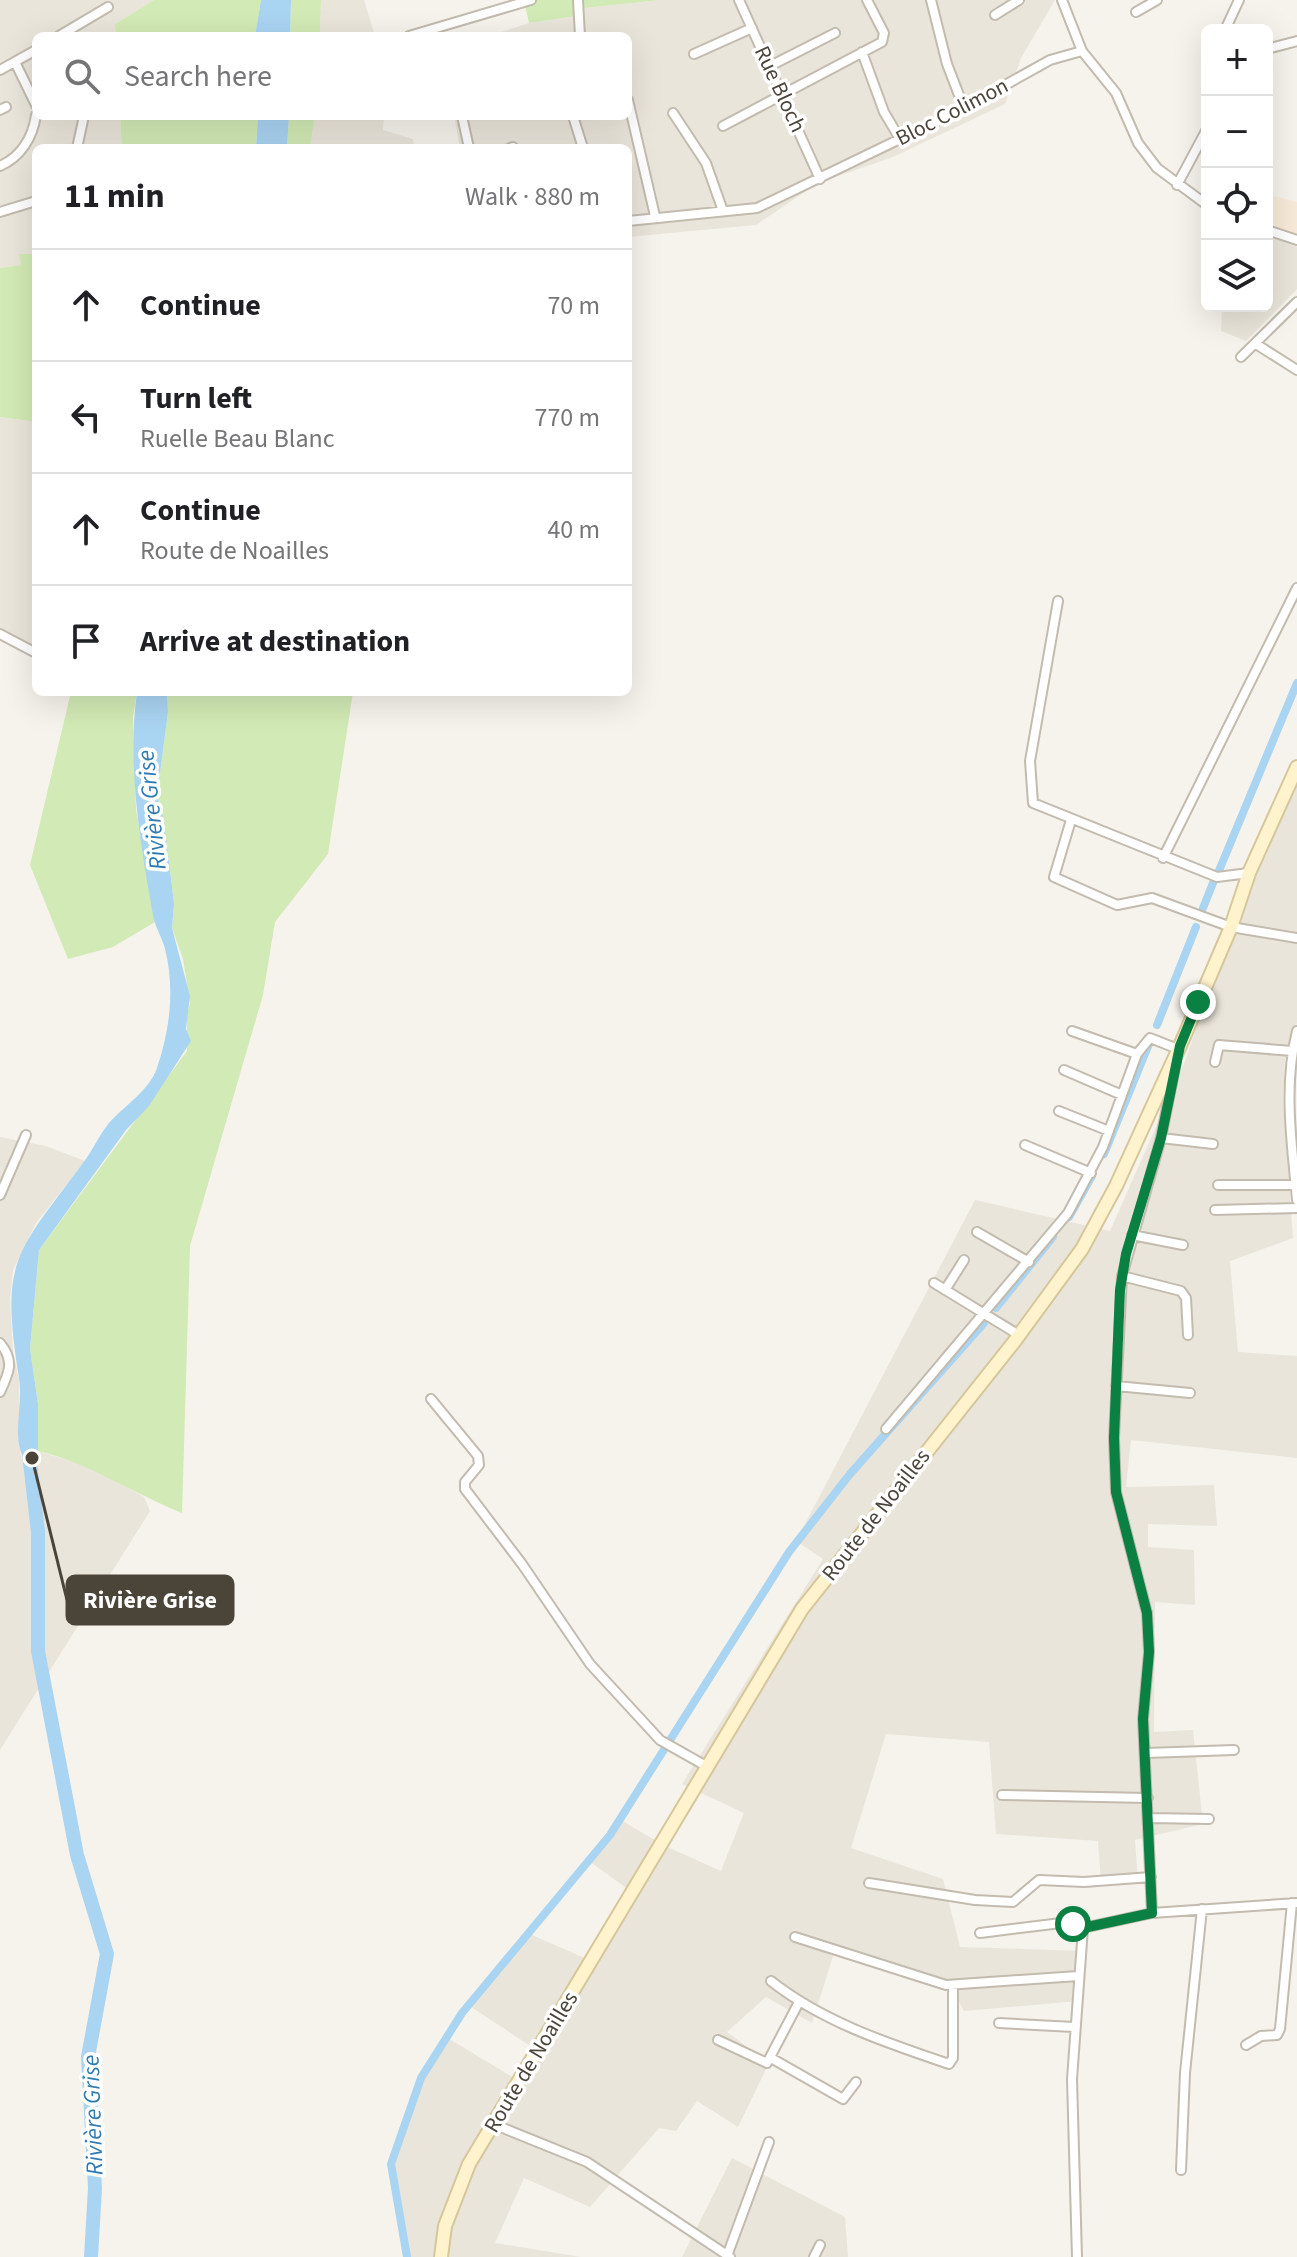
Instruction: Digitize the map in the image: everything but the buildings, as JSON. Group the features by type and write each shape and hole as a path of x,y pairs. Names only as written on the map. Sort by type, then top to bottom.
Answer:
{"street":[{"path":"423,32 531,0"},
{"path":"578,0 580,32"},
{"name":"Rue Bloch","path":"739,0 820,179"},
{"path":"723,126 862,52 885,36 867,0"},
{"path":"931,0 947,64 964,108"},
{"path":"995,15 1019,0"},
{"path":"1062,0 1082,51 1116,93 1138,143 1157,168 1201,201"},
{"path":"1136,12 1157,0"},
{"path":"1227,24 1237,1"},
{"path":"67,32 108,7"},
{"path":"694,54 752,28"},
{"path":"770,66 835,33"},
{"path":"1273,47 1297,41"},
{"name":"Bloc Colimon","path":"632,220 757,208 964,108 1050,60 1082,51"},
{"path":"0,70 32,52"},
{"path":"862,52 884,112 900,139"},
{"path":"15,62 32,97"},
{"path":"673,113 706,163 723,211"},
{"path":"632,117 655,216"},
{"path":"0,166 20,152 31,135 35,120"},
{"path":"78,144 83,120"},
{"path":"463,120 468,144"},
{"path":"574,120 582,144"},
{"path":"1177,185 1201,140"},
{"path":"0,212 32,202"},
{"path":"1273,232 1297,240"},
{"path":"1241,357 1297,302"},
{"path":"1256,344 1297,370"},
{"path":"1163,858 1297,588"},
{"path":"1058,601 1030,761 1033,803 1163,858 1217,877 1249,873"},
{"path":"0,634 32,651"},
{"name":"Route de Noailles","path":"441,2257 445,2226 469,2164 802,1609 1019,1335 1082,1249 1116,1186 1179,1048 1231,927 1249,873 1293,786 1297,767"},
{"path":"1071,820 1054,877 1117,905 1152,898 1231,927 1297,938"},
{"path":"1072,1031 1137,1054"},
{"path":"1297,1032 1292,1051 1289,1104 1297,1200"},
{"path":"886,1429 1068,1213 1091,1173 1137,1054 1150,1038 1179,1048 1161,1138 1122,1276 1116,1386 1116,1492 1147,1613 1146,1753 1152,1913"},
{"path":"1215,1062 1218,1045 1292,1051"},
{"path":"1064,1070 1122,1095"},
{"path":"1059,1111 1109,1131"},
{"path":"0,1195 26,1135"},
{"path":"1161,1138 1213,1144"},
{"path":"1025,1145 1091,1173"},
{"path":"1218,1185 1296,1185"},
{"path":"1215,1210 1297,1208"},
{"path":"977,1232 1029,1262"},
{"path":"1132,1235 1183,1245"},
{"path":"945,1290 964,1260"},
{"path":"1122,1276 1181,1291 1186,1298 1188,1335"},
{"path":"934,1283 1019,1335"},
{"path":"0,1343 10,1365 8,1379 0,1392"},
{"path":"1116,1386 1190,1393"},
{"path":"431,1399 478,1456 479,1465 465,1482 465,1489 522,1564 579,1651 660,1740 706,1766"},
{"path":"1146,1753 1234,1750"},
{"path":"1002,1795 1148,1798"},
{"path":"1149,1818 1209,1819"},
{"path":"869,1883 975,1900 1013,1902 1039,1880 1084,1882 1151,1877"},
{"path":"980,1933 1061,1923 1083,1928 1152,1913 1294,1903 1280,2029 1277,2035 1261,2036 1246,2045"},
{"path":"1181,2170 1185,2073 1202,1909"},
{"path":"1077,2257 1072,2079 1083,1928"},
{"path":"795,1937 953,1985 1078,1976"},
{"path":"771,1981 799,2002 841,2024 949,2064 953,2058 953,1985"},
{"path":"718,2040 763,2063 771,2058 799,2002"},
{"path":"999,2023 1074,2027"},
{"path":"771,2058 843,2099 856,2082"},
{"path":"493,2124 587,2162 728,2256 769,2142"},
{"path":"814,2257 820,2245"}],"shaded area":[{"path":"0,0 154,0 115,24 116,32 32,32 32,120 120,120 122,144 32,144 32,254 20,255 21,265 0,268"},
{"path":"321,0 364,0 374,32 320,32"},
{"path":"661,0 1055,0 1021,58 1005,104 893,157 818,183 756,225 632,237 632,144 459,144 455,120 632,120 632,32 501,32 529,23 577,16 585,8"},
{"path":"314,120 384,120 383,130 413,139 414,144 311,144"},
{"path":"1273,196 1297,202 1297,246 1273,237"},
{"path":"1273,238 1297,247 1297,289 1246,341 1221,331 1222,312 1273,312"},
{"path":"0,417 32,421 32,657 0,640"},
{"path":"1297,771 1297,1023 1285,1060 1283,1101 1293,1238 1230,1261 1238,1352 1297,1356 1297,1458 1131,1440 1126,1487 1214,1485 1217,1526 1148,1524 1148,1547 1194,1550 1195,1605 1155,1602 1154,1732 1193,1730 1203,1824 1135,1840 1138,1881 1101,1884 1098,1841 996,1834 989,1742 886,1734 851,1848 943,1879 960,1947 1084,1951 1079,2001 964,2011 950,1985 834,1953 812,2023 766,1997 727,2032 769,2063 738,2127 697,2101 676,2131 659,2128 590,2207 524,2178 495,2243 581,2257 409,2257 391,2164 421,2078 446,2037 514,2078 532,2047 468,2005 532,1935 594,1962 636,1895 589,1861 619,1819 665,1846 721,1871 744,1813 682,1784 823,1559 796,1541 975,1200 1110,1231 1185,1061 1250,874"},
{"path":"0,1137 46,1146 85,1161 36,1223 13,1270 10,1299 13,1352 19,1380 20,1454 28,1466 38,1451 99,1470 144,1497 150,1511 0,1750"},
{"path":"732,2158 845,2217 848,2257 682,2257"}],"green space":[{"path":"154,0 261,0 256,32 116,32 115,24"},
{"path":"291,0 321,0 320,32 290,32"},
{"path":"524,0 661,0 585,8 577,16 529,23"},
{"path":"120,120 258,120 256,144 122,144"},
{"path":"289,120 314,120 311,144 287,144"},
{"path":"19,254 32,254 32,421 0,417 0,268 21,265"},
{"path":"70,696 136,696 133,717 136,809 155,922 113,947 68,959 30,865"},
{"path":"167,696 352,696 328,854 275,922 263,995 190,1246 182,1513 94,1471 38,1451 38,1404 30,1349 39,1250 187,1051 190,1003 183,959 172,928 174,904 164,821 157,796 168,712"}],"water":[{"path":"261,0 291,0 290,32 256,32"},
{"path":"258,120 289,120 287,144 256,144"},
{"path":"137,696 167,696 168,712 157,796 164,820 174,904 172,928 190,996 186,1029 191,1041 149,1106 126,1130 39,1250 30,1349 38,1404 38,1451 28,1466 19,1446 20,1389 11,1307 18,1260 28,1240 105,1128 143,1091 153,1076 168,1024 168,964 153,915 136,804 134,720"}],"waterway":[{"path":"1218,873 1297,683"},
{"path":"1203,908 1213,883"},
{"path":"1157,1025 1196,927"},
{"path":"1104,1154 1149,1044"},
{"path":"1069,1217 1092,1176"},
{"path":"996,1308 1053,1237"},
{"path":"407,2257 391,2164 421,2078 462,2013 610,1835 789,1552 850,1474 984,1323"},
{"name":"Rivière Grise","path":"28,1445 38,1532 38,1651 77,1855 107,1954 88,2057 95,2188 91,2257"}],"place":[{"name":"Rivière Grise","path":"32,1458"}],"route":[{"path":"1073,1924 1083,1928 1152,1913 1143,1719 1149,1652 1147,1613 1116,1492 1114,1438 1120,1290 1126,1254 1161,1138 1180,1046 1198,1002"}]}
